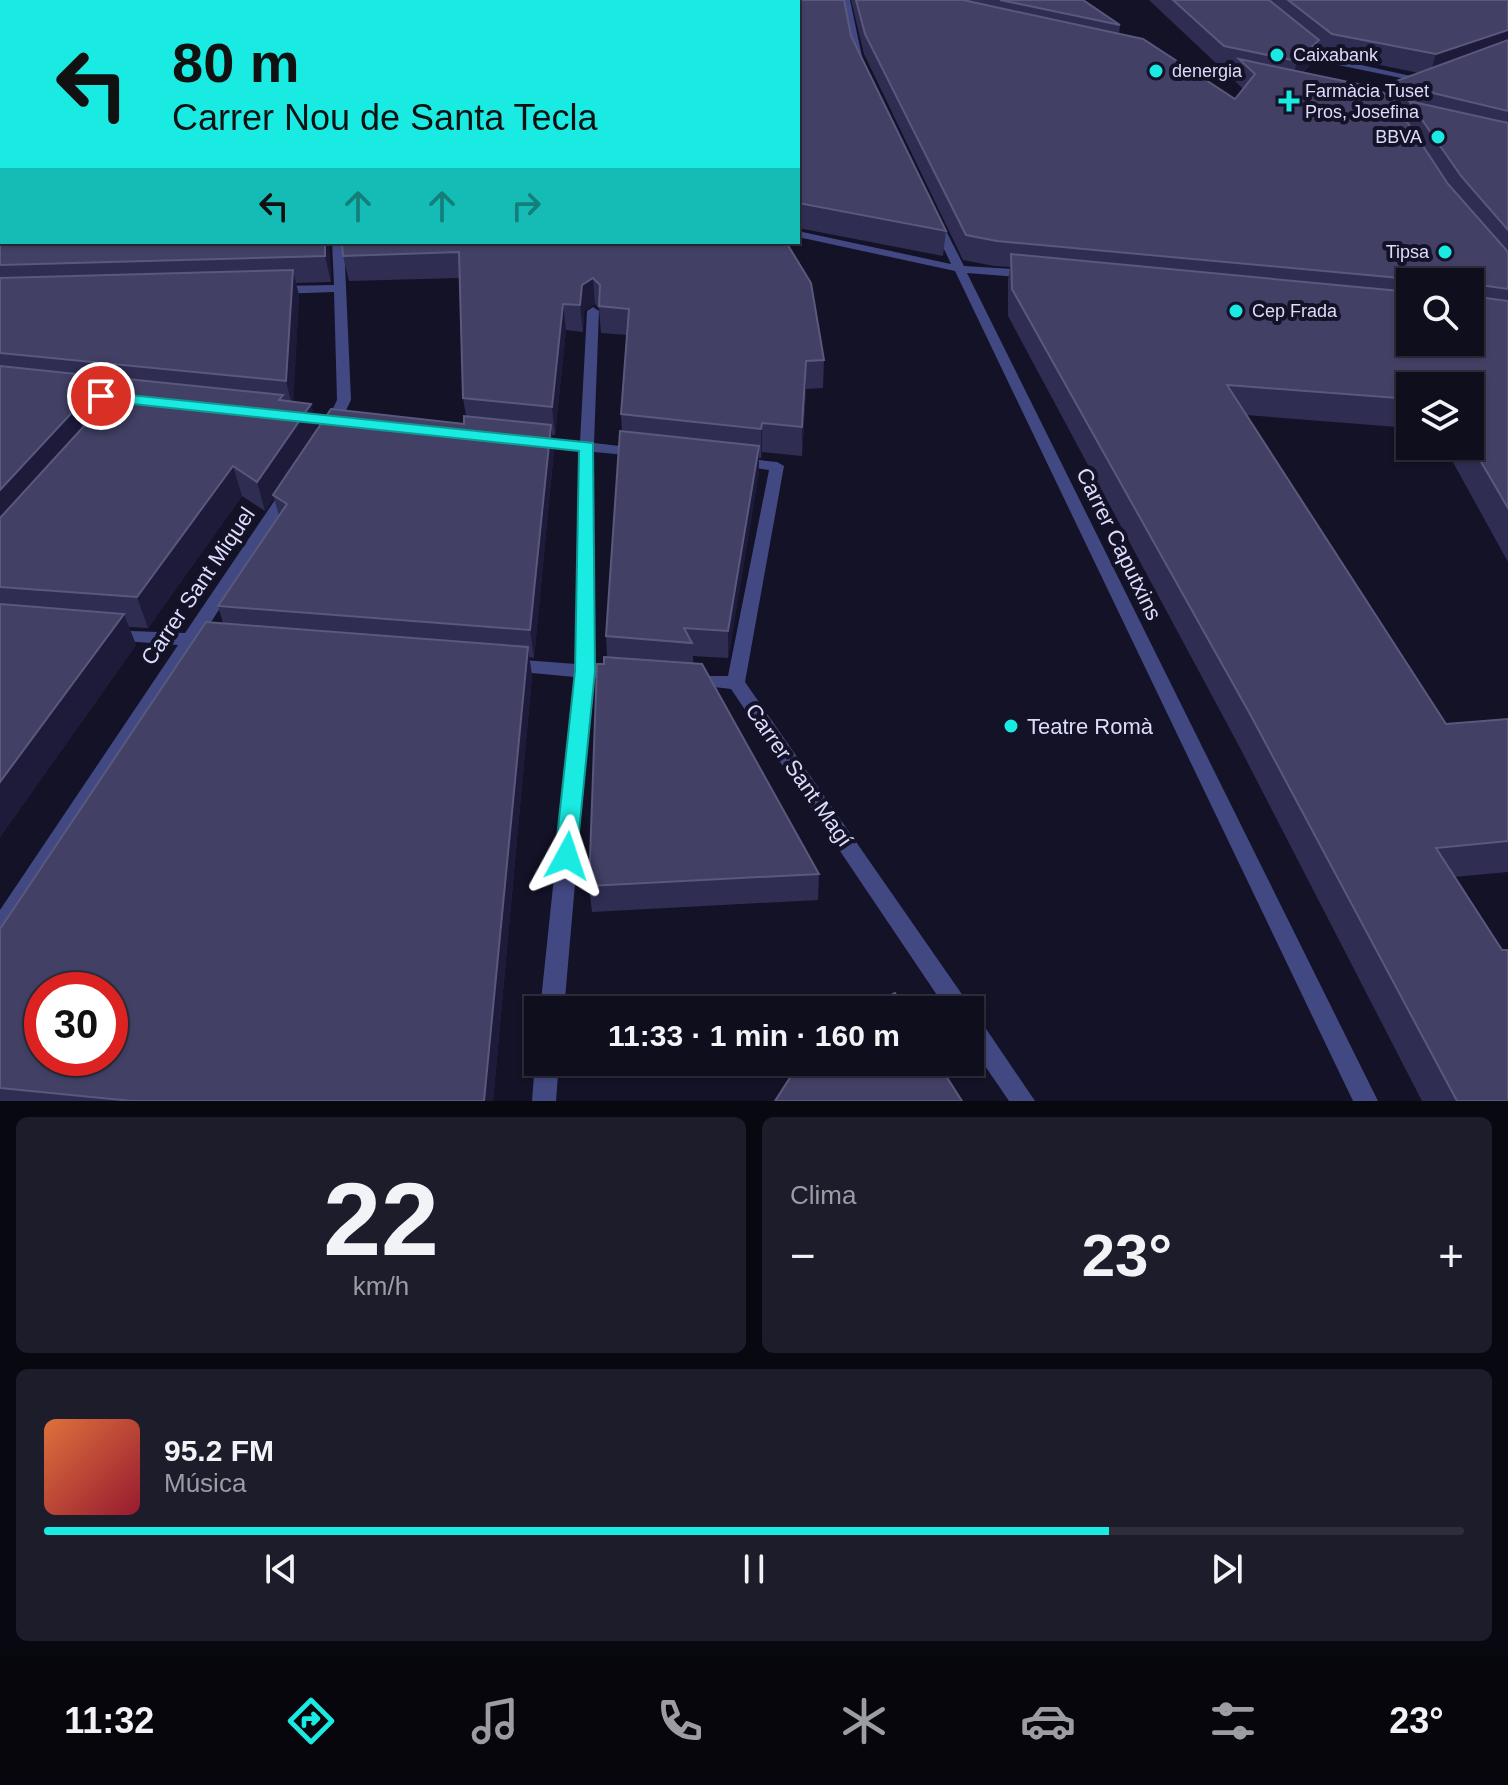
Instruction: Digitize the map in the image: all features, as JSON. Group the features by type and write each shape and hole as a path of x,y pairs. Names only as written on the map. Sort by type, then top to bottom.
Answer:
{"street":[{"path":"846,0 857,55 868,80"},
{"path":"1294,37 1320,63 1431,81 1406,92"},
{"path":"1149,58 1269,85"},
{"name":"Carrer Caputxins","path":"933,214 1366,1101"},
{"path":"800,234 960,269 1045,275"},
{"path":"318,447 336,421 344,400 338,244"},
{"path":"261,290 338,288"},
{"path":"553,996 585,671 587,447 593,311"},
{"path":"524,440 650,453"},
{"name":"Carrer Sant Magí","path":"729,461 777,466 736,683 950,996"},
{"name":"Carrer Sant Miquel","path":"0,928 301,473"},
{"path":"94,632 220,642"},
{"path":"490,663 645,676"},
{"path":"675,678 736,683"},
{"path":"984,1044 1023,1101"},
{"path":"544,1101 546,1076"}],"building":[{"path":"800,0 844,0 851,36 946,231 800,203"},
{"path":"856,0 963,0 1143,39 1235,99 1255,74 1239,59 1372,87 1390,96 1448,184 1508,252 1508,289 1484,286 1484,268 1396,268 1396,278 997,241 966,235 865,34"},
{"path":"1000,0 1083,0 1120,25"},
{"path":"1173,0 1269,0 1319,40 1297,61 1224,46"},
{"path":"1288,0 1508,0 1508,30 1436,54 1332,34"},
{"path":"1508,40 1508,111 1391,83"},
{"path":"1409,101 1508,123 1508,230 1461,176"},
{"path":"0,244 325,244 325,256 0,265"},
{"path":"342,244 787,244 811,283 824,360 806,361 802,427 762,423 761,429 621,414 629,309 599,306 600,285 593,278 582,285 580,305 563,304 552,407 463,398 459,252 343,256"},
{"path":"1011,254 1396,291 1396,356 1484,356 1484,298 1508,301 1508,508 1480,460 1484,460 1484,372 1396,372 1396,398 1227,385 1446,724 1508,719 1508,841 1436,848 1502,950 1508,950 1508,1101 1457,1101 1250,714 1012,289"},
{"path":"293,270 286,381 0,353 0,278"},
{"path":"0,366 105,377 0,490"},
{"path":"127,379 283,395 279,400 311,404 257,482 233,466 137,597 0,587 0,518"},
{"path":"331,409 464,424 464,416 551,425 530,630 218,606 287,504 273,495"},
{"path":"620,431 759,446 728,631 684,628 692,643 606,636"},
{"path":"0,604 124,614 0,782"},
{"path":"206,622 528,647 484,1101 132,1101 0,1088 0,929"},
{"path":"604,657 702,664 819,874 589,886 597,664 604,664"},
{"path":"791,1076 946,1076 962,1101 775,1101"}],"place":[{"name":"Caixabank","path":"1277,55"},
{"name":"denergia","path":"1156,71"},
{"name":"Farmàcia Tuset Pros, Josefina","path":"1289,101"},
{"name":"BBVA","path":"1438,137"},
{"name":"Tipsa","path":"1445,252"},
{"name":"Cep Frada","path":"1236,311"},
{"name":"Teatre Romà","path":"1011,726"}],"route":[{"path":"101,396 587,447 585,671 567,856"}]}
